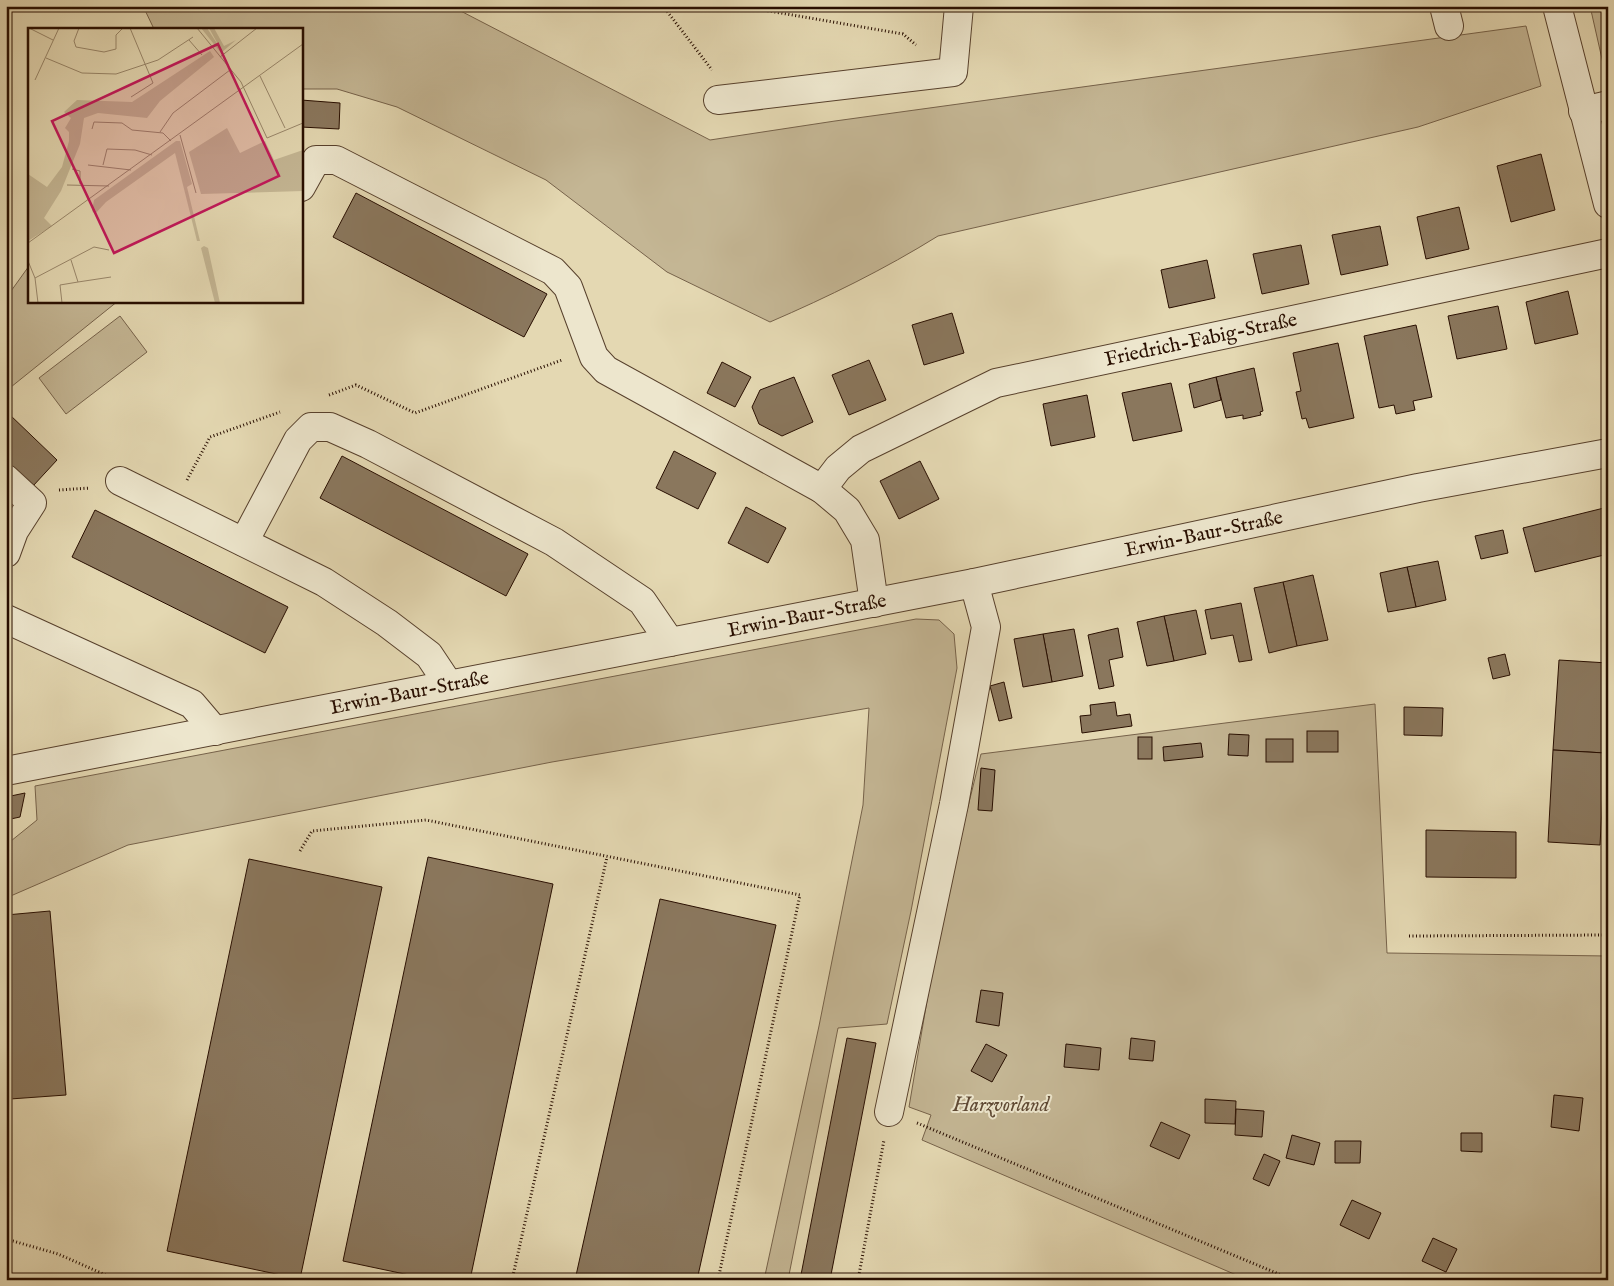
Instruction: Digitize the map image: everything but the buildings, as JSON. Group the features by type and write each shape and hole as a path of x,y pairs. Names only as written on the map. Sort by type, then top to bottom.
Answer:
{"street":[{"path":"718,100 953,72 959,6"},
{"path":"1557,6 1595,108 1608,204"},
{"path":"302,185 316,160 336,160 553,271 568,287 594,358 606,370 822,489 847,510 865,540 874,603"},
{"name":"Friedrich-Fabig-Straße","path":"822,489 838,468 861,449 996,383 1608,253"},
{"path":"244,542 298,440 310,427 330,427 368,444 554,542 642,602 670,642"},
{"name":"Erwin-Baur-Straße","path":"6,771 874,603 1418,488 1608,452"},
{"path":"6,479 32,503 14,531 6,553"},
{"path":"125,483 324,582 388,623 429,655 449,685"},
{"path":"889,1112 954,804 986,627 974,583"},
{"path":"6,619 192,704 215,730"}],"path":[{"path":"663,6 712,70"},
{"path":"740,6 903,34 922,50 930,75"},
{"path":"26,497 39,491 125,483"},
{"path":"300,851 312,831 426,820 800,895 718,1280"},
{"path":"512,1280 607,857"},
{"path":"1409,936 1608,935"},
{"path":"858,1280 889,1112 1294,1280"},
{"path":"6,1239 58,1254 117,1280"}],"green space":[{"path":"143,6 451,6 710,140 835,121 1526,26 1541,86 1418,127 938,236 856,282 770,322 667,272 546,180 397,107 337,89 302,89 302,28 154,28"},
{"path":"1590,6 1608,6 1607,81"},
{"path":"28,267 28,302 117,302 6,391 6,298"},
{"path":"120,316 147,352 66,414 39,378"},
{"path":"916,619 939,620 954,634 957,668 911,911 887,1024 838,1028 788,1280 764,1280 819,1026 863,805 869,708 552,762 128,845 6,898 6,845 37,820 35,786"},
{"name":"Harzvorland","path":"1375,704 1387,953 1608,956 1608,1280 1248,1280 922,1140 931,1115 909,1107 942,912 981,754"}]}
